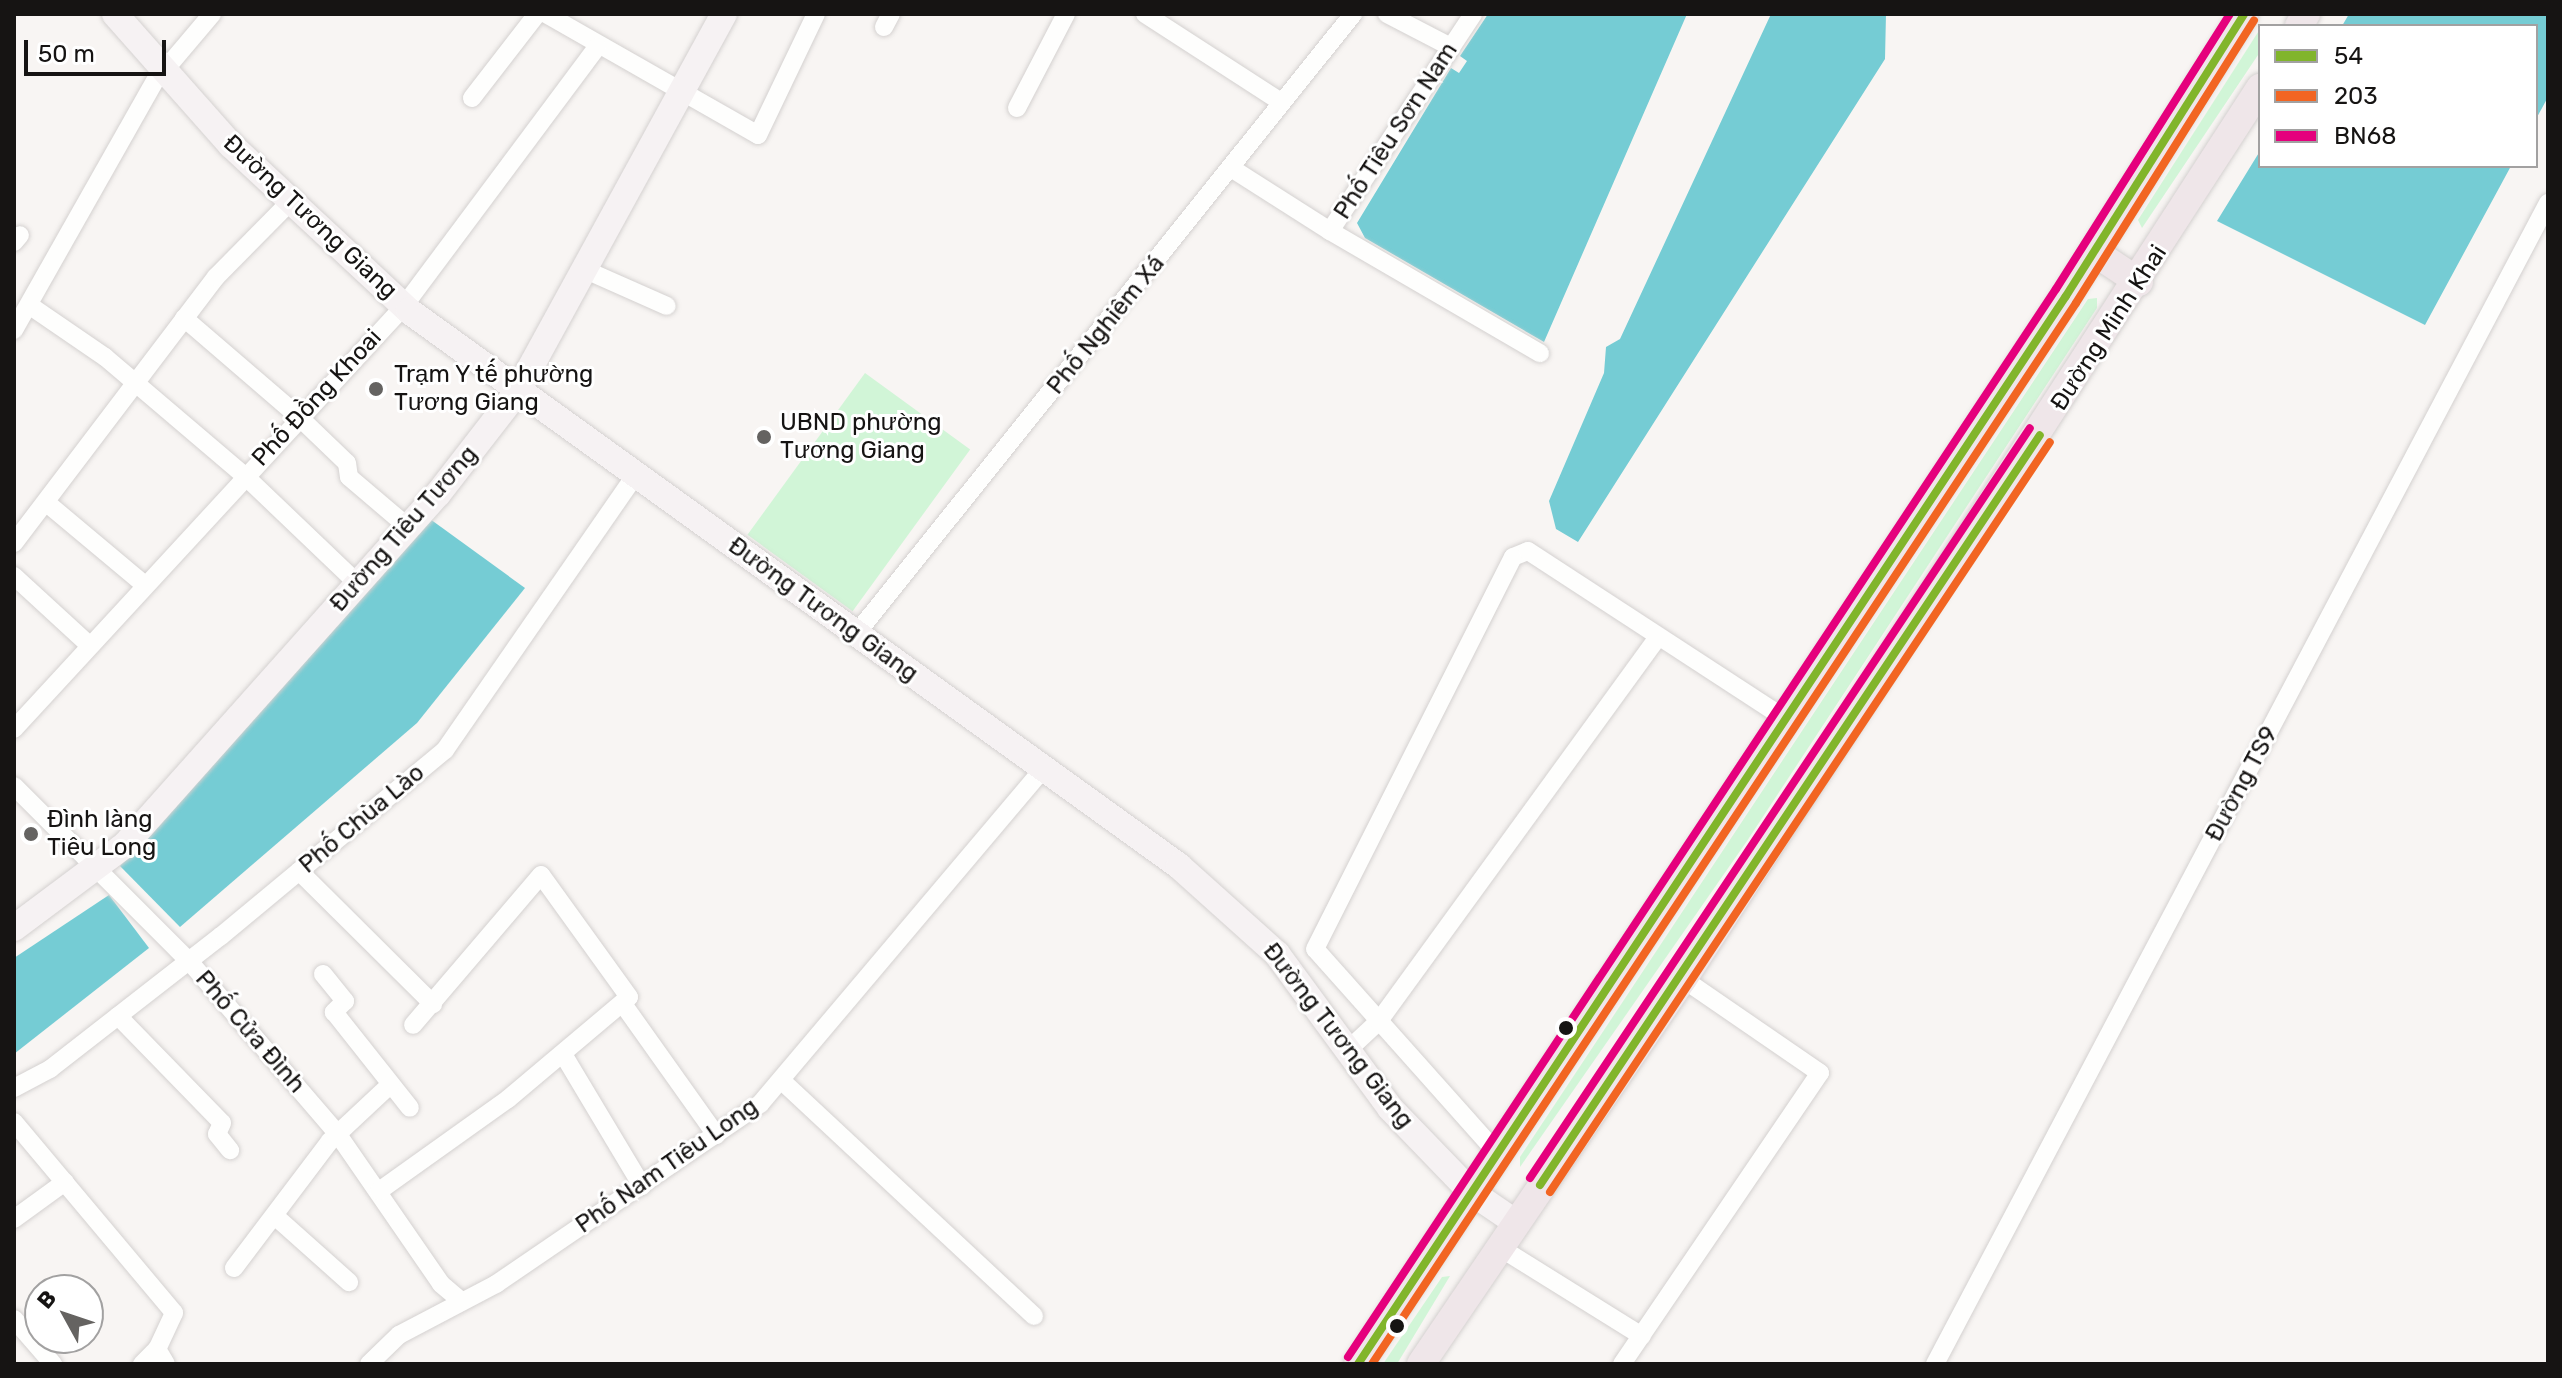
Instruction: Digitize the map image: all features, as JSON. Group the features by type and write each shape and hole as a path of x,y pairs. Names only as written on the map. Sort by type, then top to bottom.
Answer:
{"main road":[{"name":"Đường Tương Giang","path":"115,14 162,71 291,201 404,306 517,392 1044,768 1243,922 1349,1049 1390,1108 1471,1192 1515,1222"},
{"name":"Đường Tiêu Tương","path":"14,928 97,873 409,528 517,392 588,271 724,14"},
{"path":"1358,1364 2094,252 2244,14"},
{"name":"Đường Minh Khai","path":"1421,1364 1683,979 2139,282 2258,91"},
{"path":"2094,252 2139,282"}],"street":[{"path":"14,330 162,71 212,14"},
{"path":"472,98 537,14"},
{"path":"546,14 597,47 758,135 816,14"},
{"path":"1017,108 1066,14"},
{"path":"1145,14 1281,102"},
{"name":"Phố Nghiêm Xá","path":"856,634 1353,14"},
{"path":"1387,14 1451,47"},
{"name":"Phố Tiêu Sơn Nam","path":"1231,168 1330,231 1473,14"},
{"name":"Phố Đồng Khoai","path":"14,729 404,306 597,47"},
{"path":"14,543 48,504 133,381 184,318 291,201"},
{"name":"Đường TS9","path":"1935,1364 2548,203"},
{"path":"1330,231 1540,353"},
{"path":"588,271 667,306"},
{"path":"29,305 133,381 245,476 358,584"},
{"path":"184,318 299,417 347,463 349,477 409,528"},
{"name":"Phố Chùa Lào","path":"14,1088 118,1016 189,961 445,750 635,476"},
{"path":"48,504 145,585"},
{"path":"1497,1153 1315,949 1513,557 1528,551 1784,718"},
{"path":"14,576 90,646"},
{"path":"1349,1049 1379,1021 1658,637"},
{"name":"Phố Nam Tiêu Long","path":"369,1364 399,1335 460,1300 496,1284 716,1135 781,1080 1044,768"},
{"name":"Phố Cửa Đình","path":"14,786 97,873 189,961 337,1133 441,1284 460,1300"},
{"path":"299,871 433,1004"},
{"path":"379,1191 563,1054 629,997 616,974 541,875 413,1025"},
{"path":"323,974 345,1001 334,1012 410,1108"},
{"path":"1622,1364 1820,1073 1683,979"},
{"path":"623,1004 716,1135"},
{"path":"118,1016 222,1123 217,1134 230,1150"},
{"path":"563,1054 642,1186"},
{"path":"781,1080 1034,1316"},
{"path":"234,1268 276,1217 337,1133 391,1084"},
{"path":"14,1122 174,1313 161,1357 142,1364"},
{"path":"14,1219 65,1182"},
{"path":"276,1217 349,1282"},
{"path":"1499,1247 1642,1336"},
{"path":"14,1319 53,1364"}],"green space":[{"path":"2258,32 2258,55 2142,228 2138,220"},
{"path":"2097,298 2097,308 1747,841 1520,1167 1520,1157 2088,299"},
{"path":"865,373 970,449 853,611 747,535"},
{"path":"1450,1276 1397,1364 1383,1364 1442,1277"}],"water":[{"path":"1488,14 1687,14 1544,342 1365,238 1357,223 1451,68 1459,73 1467,61 1460,56"},
{"path":"1771,14 1886,14 1885,59 1578,542 1556,529 1549,501 1604,373 1606,347 1620,339"},
{"path":"2349,14 2548,14 2548,97 2538,115 2538,24 2343,24"},
{"path":"2258,154 2258,168 2510,168 2425,325 2217,221"},
{"path":"430,519 525,588 417,723 180,927 120,866"},
{"path":"109,895 149,948 14,1054 14,958"}],"transit line":[{"name":"BN68","path":"1348,1357 2056,289 2230,14"},
{"name":"54","path":"1358,1364 2066,296 2244,14"},
{"name":"203","path":"1372,1364 2076,303 2254,20"},
{"name":"BN68","path":"1530,1178 2030,428"},
{"name":"54","path":"1540,1185 2040,435"},
{"name":"203","path":"1550,1192 2050,442"}],"place":[{"name":"Trạm Y tế phường Tương Giang","path":"376,389"},
{"name":"UBND phường Tương Giang","path":"764,437"},
{"name":"Đình làng Tiêu Long","path":"31,834"}]}
